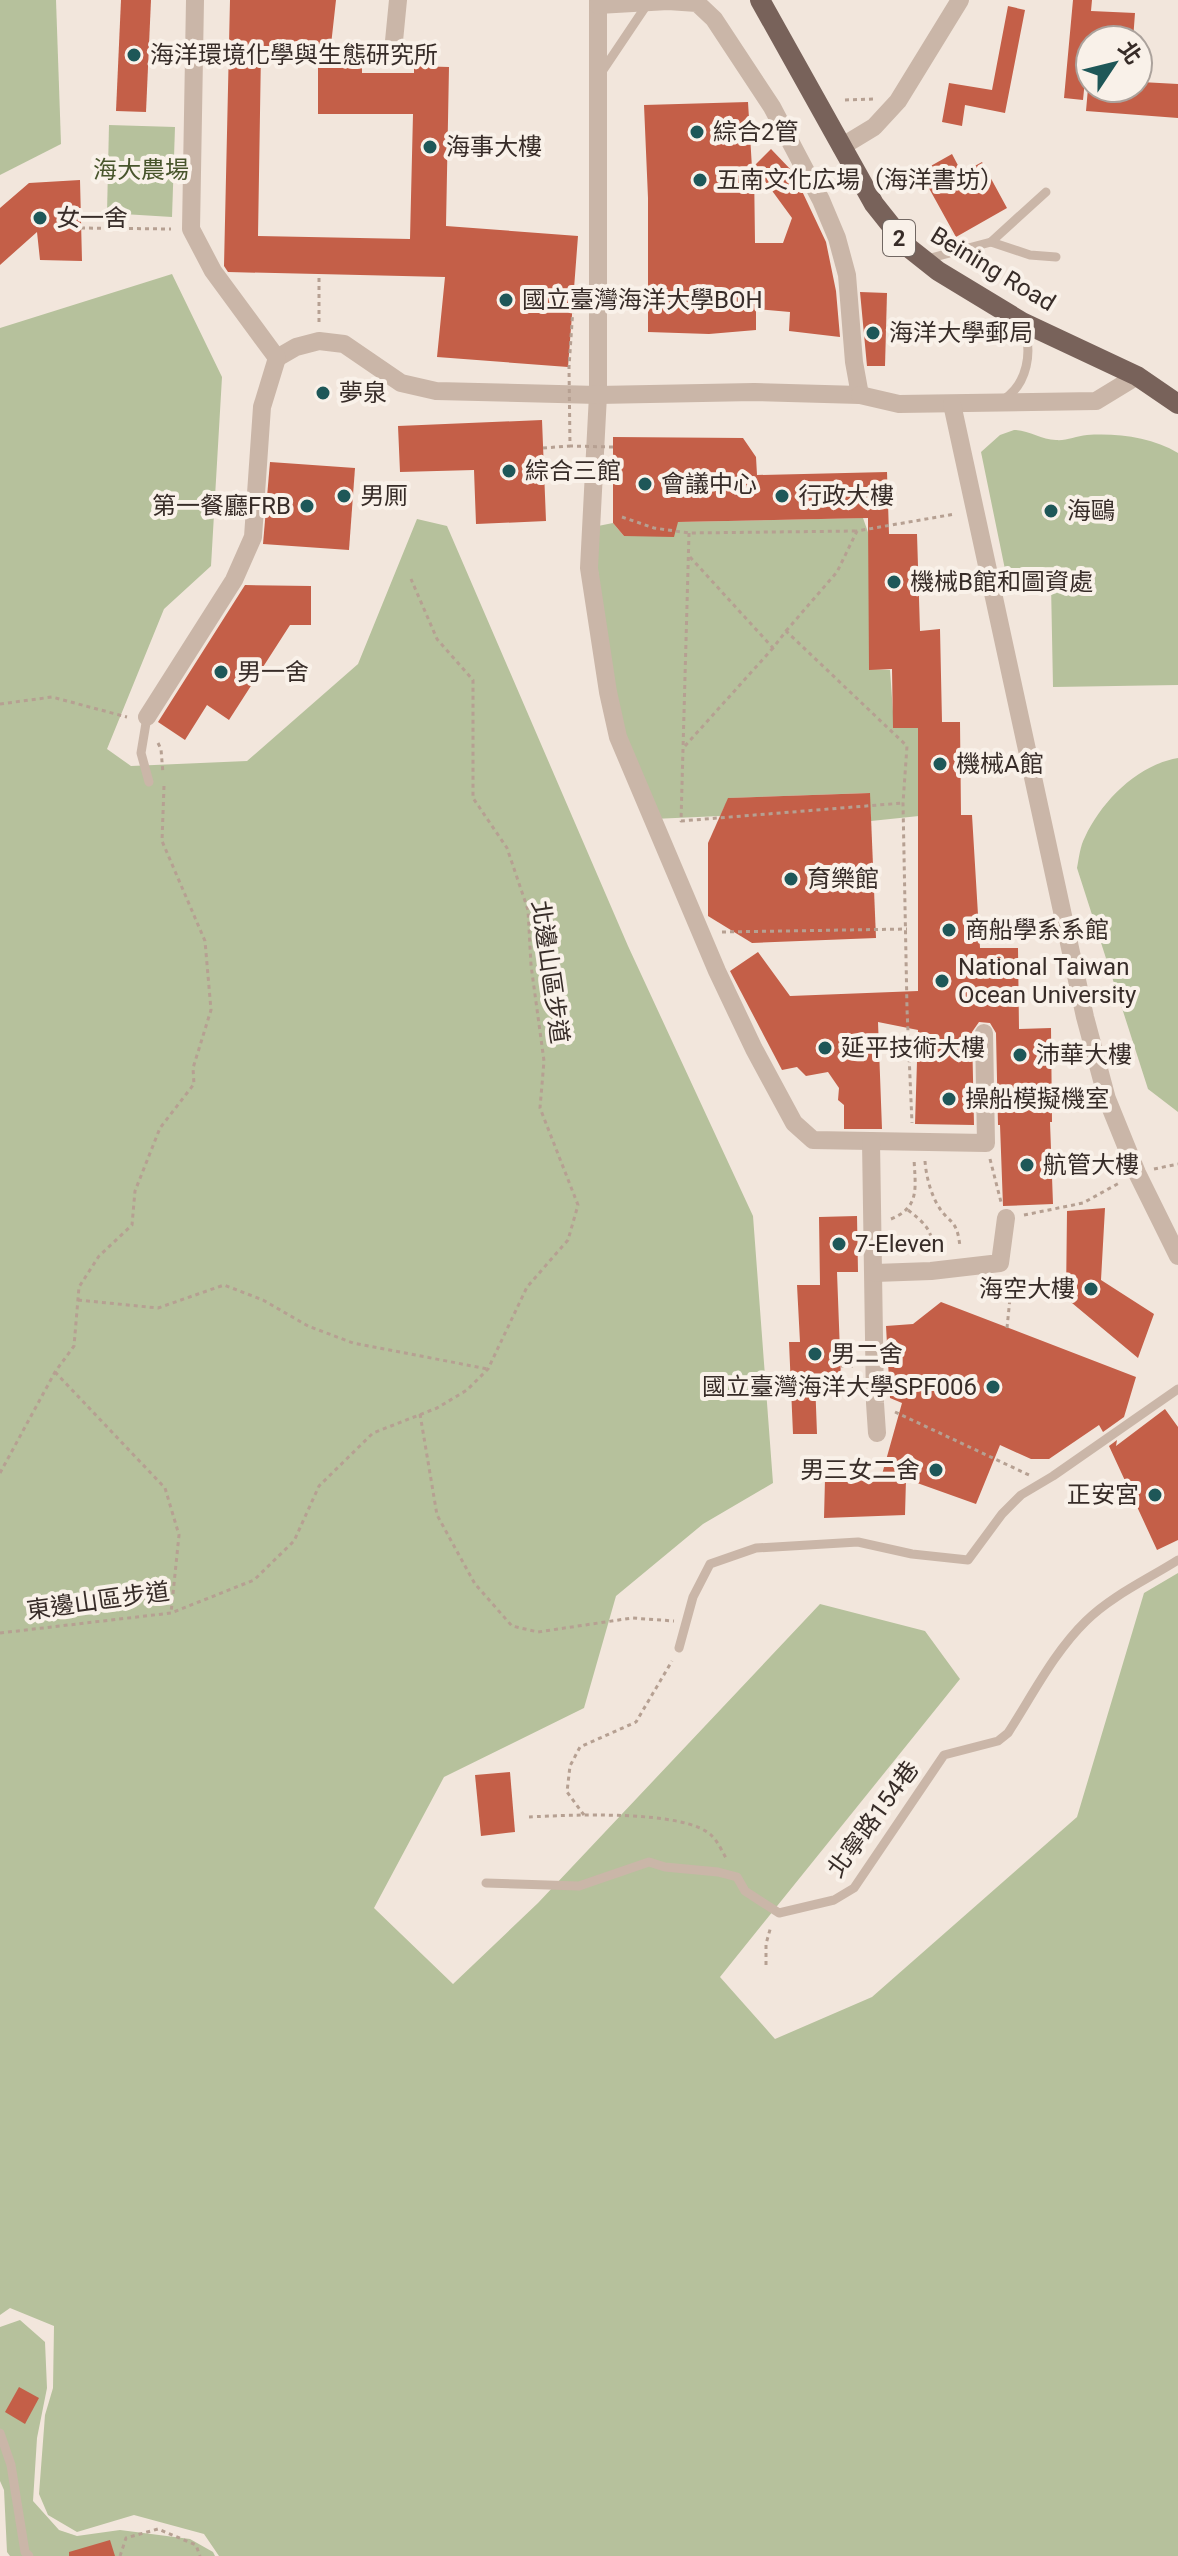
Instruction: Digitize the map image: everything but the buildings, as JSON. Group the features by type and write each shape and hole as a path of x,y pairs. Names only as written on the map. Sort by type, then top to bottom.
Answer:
{"main road":[{"name":"Beining Road","path":"760,0 841,147 886,221 903,242 923,260 1022,322 1137,376 1178,404"}],"street":[{"path":"195,0 191,229 213,271 277,358"},
{"path":"394,41 398,0"},
{"path":"841,147 874,127 898,101 960,0"},
{"path":"860,395 854,362 847,275 837,238 821,200 772,107 714,19 697,3 598,2 598,395 589,568 618,737 754,1049 794,1123 813,1140 986,1143 984,1033"},
{"path":"147,717 234,580 253,537 262,407 277,358 296,347 319,341 344,344 401,383 436,391 598,395 754,392 860,395 899,404 1096,401 1137,376"},
{"path":"952,404 1085,1017 1107,1099 1137,1173 1178,1256"},
{"path":"871,1141 877,1433"},
{"path":"875,1273 931,1271 1000,1263 1006,1218"}],"lane":[{"path":"598,77 648,3"},
{"path":"923,260 991,242 1046,192"},
{"path":"991,242 1030,255 1056,257"},
{"path":"999,403 1011,395 1018,385 1030,355 1029,339 1022,322"},
{"path":"147,717 141,753 149,782"},
{"path":"679,1648 693,1597 710,1564 756,1548 858,1542 912,1554 968,1560 1002,1514 1021,1495 1178,1389"},
{"name":"北寧路154巷","path":"779,1913 834,1900 854,1888 944,1755 998,1741 1008,1733 1086,1621 1178,1560"},
{"path":"486,1883 579,1886 649,1862 737,1877 745,1891 779,1913"},
{"path":"0,2433 11,2465 25,2552 29,2556"}],"path":[{"path":"81,228 191,229"},
{"path":"319,274 319,341"},
{"path":"570,446 569,367 573,308 648,308"},
{"path":"543,448 613,447"},
{"path":"622,517 654,528 689,533 857,531 955,514"},
{"path":"685,746 837,572 857,531"},
{"path":"689,533 681,821 903,803"},
{"path":"690,557 773,648"},
{"name":"北邊山區步道","path":"411,579 437,639 473,680 473,798 507,848 528,910 531,965 544,1061 540,1108 578,1205 568,1240 527,1287 488,1369"},
{"path":"786,631 907,746 903,803 907,1009 919,1142 938,1205 958,1230 962,1267"},
{"path":"0,704 52,697 125,717 147,717 161,749 165,795 162,841 205,941 211,1010 193,1068 194,1084 160,1128 135,1191 132,1225 99,1256 79,1287 74,1346 55,1372 0,1473"},
{"path":"701,933 907,929"},
{"path":"873,1223 880,1224 903,1215 912,1205 919,1142"},
{"path":"986,1143 1006,1218 1083,1203 1137,1173"},
{"path":"908,1210 927,1225 933,1239 931,1271"},
{"path":"1000,1263 1009,1263 1013,1275 1007,1328"},
{"path":"78,1300 158,1308 224,1285 263,1300 308,1326 353,1343 488,1369"},
{"name":"東邊山區步道","path":"0,1633 171,1613 254,1580 294,1541 319,1486 373,1433 437,1408 467,1390 488,1369"},
{"path":"55,1372 165,1488 179,1535 171,1613"},
{"path":"875,1403 1043,1482"},
{"path":"420,1414 437,1515 475,1584 512,1626 538,1632 632,1618 686,1622"},
{"path":"584,1815 567,1792 570,1766 580,1747 636,1722 679,1648"},
{"path":"529,1817 654,1817 691,1826 711,1834 737,1877"},
{"path":"766,1965 766,1944 779,1913"},
{"path":"120,2556 126,2538 158,2529 196,2545 200,2556"}],"green space":[{"path":"0,0 56,0 61,144 0,175"},
{"name":"海大農場","path":"109,125 175,127 172,217 107,213"},
{"path":"172,274 222,377 211,566 164,609 107,749 131,766 247,761 358,664 417,519 447,526 628,946 753,1216 773,1483 703,1524 616,1596 584,1708 444,1777 374,1908 453,1984 538,1903 820,1604 925,1631 960,1679 720,1977 775,2039 872,1997 1077,1817 1144,1593 1178,1573 1178,2556 219,2556 204,2534 134,2515 77,2532 48,2515 39,2494 45,2415 53,2388 54,2326 10,2308 0,2315 0,328"},
{"path":"1014,430 1056,440 1087,435 1134,437 1178,453 1178,685 1053,687 1051,584 1059,583 1008,584 981,452 1000,435"},
{"path":"863,518 869,535 869,669 890,670 894,726 918,728 919,816 871,821 869,793 729,798 720,816 653,819 616,730 593,527 613,523 624,536 678,522"},
{"path":"1178,758 1178,1112 1148,1089 1077,868 1085,837 1111,798 1149,768"},
{"path":"20,2320 45,2342 47,2388 37,2438 33,2501 59,2530 77,2536 120,2530 190,2539 215,2556 10,2556 7,2552 4,2490 0,2481 0,2327"}],"place":[{"name":"海洋環境化學與生態研究所","path":"134,55"},
{"name":"綜合2管","path":"697,132"},
{"name":"海事大樓","path":"430,147"},
{"name":"五南文化広場（海洋書坊）","path":"700,180"},
{"name":"女一舍","path":"40,218"},
{"name":"國立臺灣海洋大學BOH","path":"506,300"},
{"name":"海洋大學郵局","path":"873,333"},
{"name":"夢泉","path":"323,393"},
{"name":"綜合三館","path":"509,471"},
{"name":"會議中心","path":"645,484"},
{"name":"男厠","path":"344,496"},
{"name":"行政大樓","path":"782,496"},
{"name":"第一餐廳FRB","path":"307,506"},
{"name":"海鷗","path":"1051,511"},
{"name":"機械B館和圖資處","path":"894,582"},
{"name":"男一舍","path":"221,672"},
{"name":"機械A館","path":"940,764"},
{"name":"育樂館","path":"791,879"},
{"name":"商船學系系館","path":"949,930"},
{"name":"National Taiwan Ocean University","path":"942,981"},
{"name":"延平技術大樓","path":"825,1048"},
{"name":"沛華大樓","path":"1020,1055"},
{"name":"操船模擬機室","path":"949,1099"},
{"name":"航管大樓","path":"1027,1165"},
{"name":"7-Eleven","path":"839,1244"},
{"name":"海空大樓","path":"1091,1289"},
{"name":"男二舍","path":"815,1354"},
{"name":"國立臺灣海洋大學SPF006","path":"993,1387"},
{"name":"男三女二舍","path":"936,1470"},
{"name":"正安宮","path":"1155,1495"}]}
